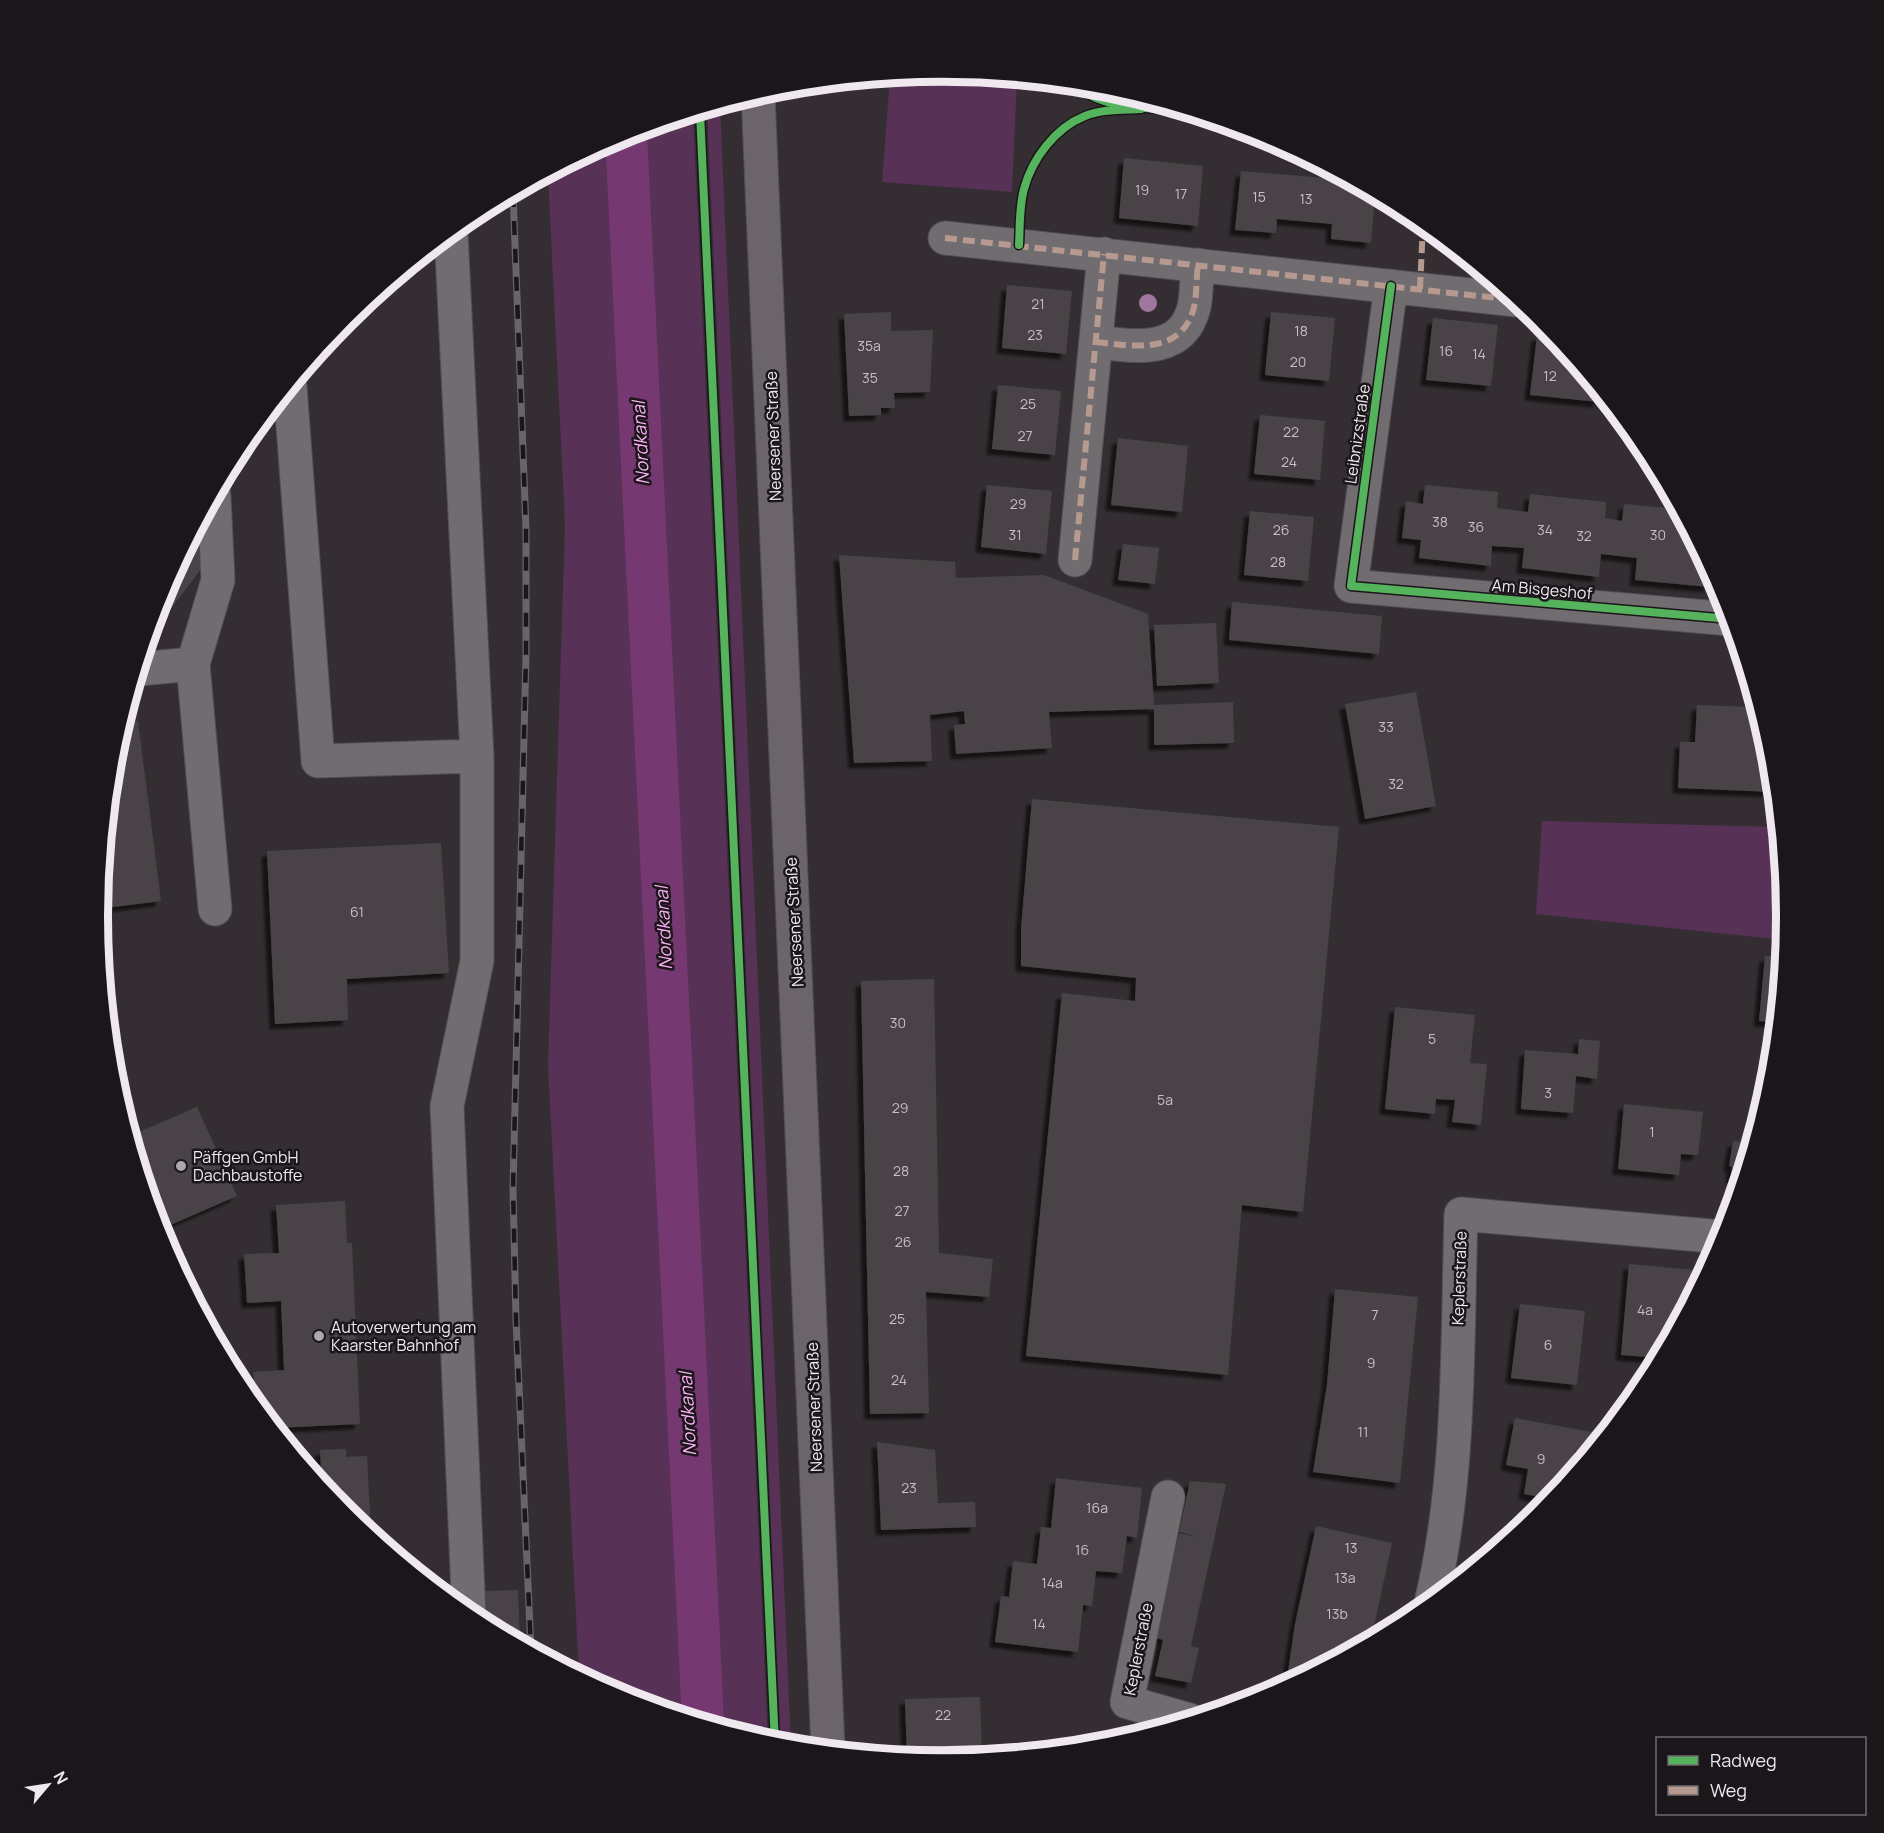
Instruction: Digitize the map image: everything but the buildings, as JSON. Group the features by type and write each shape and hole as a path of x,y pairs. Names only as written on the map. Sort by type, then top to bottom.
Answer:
{"main road":[{"name":"Neersener Straße","path":"759,103 828,1742"}],"street":[{"path":"945,238 1502,298"},
{"path":"452,243 477,756 477,961 447,1106 468,1602"},
{"path":"1075,560 1104,254"},
{"path":"1096,342 1147,347 1165,341 1178,333 1188,323 1194,307 1198,265"},
{"name":"Leibnizstraße","path":"1351,586 1391,286"},
{"path":"291,396 318,761 477,756"},
{"path":"215,509 218,580 193,664 215,909"},
{"name":"Am Bisgeshof","path":"1351,586 1721,619"},
{"path":"146,668 193,664"},
{"name":"Keplerstraße","path":"1452,1573 1452,1465 1461,1214 1713,1236"},
{"name":"Keplerstraße","path":"1168,1497 1127,1702 1177,1716"}],"shaded area":[{"path":"942,82 1017,86 1012,192 882,182 889,84"},
{"path":"720,113 791,1736 781,1734 707,117"},
{"path":"693,121 768,1731 726,1722 674,1706 623,1687 579,1667 548,1065 565,525 548,182 623,146"},
{"path":"1542,821 1771,827 1774,862 1775,939 1536,914"}],"waterway":[{"name":"Nordkanal","path":"627,145 703,1715"}],"railway":[{"path":"513,201 526,529 526,655 513,1189 516,1320 531,1642"}],"marked path":[{"path":"1420,289 1422,235"},
{"path":"945,238 1502,298"},
{"path":"1075,560 1104,254"},
{"path":"1096,342 1140,346 1167,341 1179,334 1188,323 1194,307 1198,265"}],"cycle path":[{"path":"1096,97 1123,106 1143,108"},
{"path":"1019,245 1022,196 1033,167 1046,146 1064,128 1085,116 1105,111 1141,109"},
{"path":"700,119 774,1733"},
{"path":"1391,286 1351,586 1721,618"}],"place":[{"name":"Päffgen GmbH Dachbaustoffe","path":"181,1166"},
{"name":"Autoverwertung am Kaarster Bahnhof","path":"319,1336"}]}
